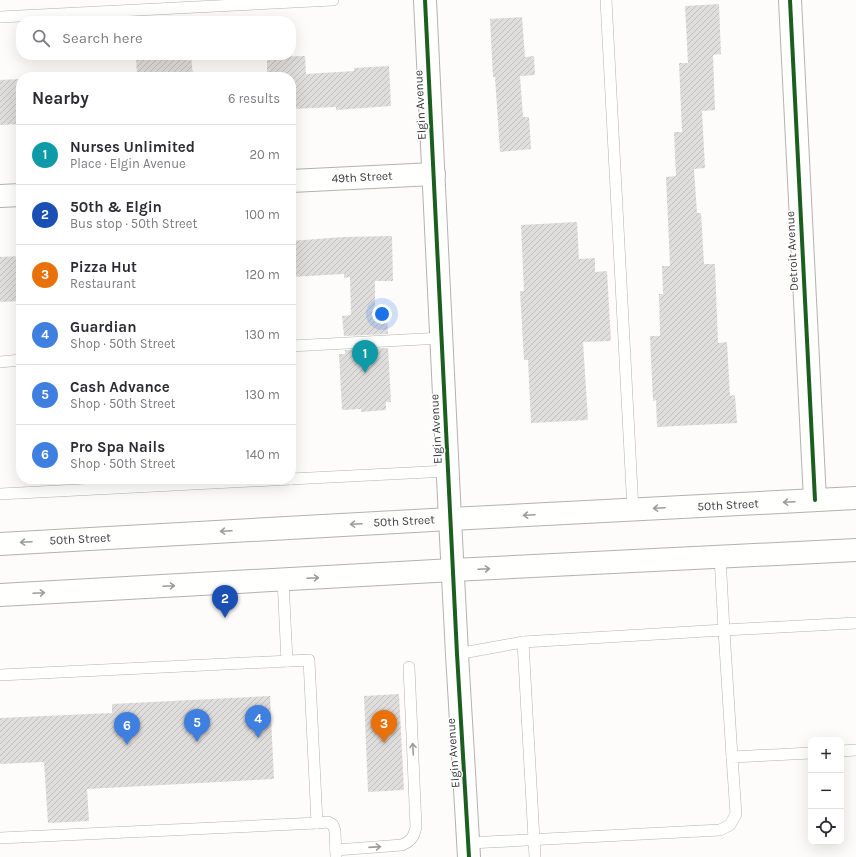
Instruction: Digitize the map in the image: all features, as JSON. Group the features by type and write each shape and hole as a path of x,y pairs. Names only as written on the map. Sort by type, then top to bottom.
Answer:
{"main road":[{"name":"Elgin Avenue","path":"425,0 450,519 469,850"},
{"name":"Detroit Avenue","path":"790,0 815,500"},
{"name":"49th Street","path":"296,181 434,174"},
{"path":"0,196 16,195"},
{"name":"50th Street","path":"0,544 856,498"},
{"path":"0,595 856,550"}],"lane":[{"path":"20,16 333,0"},
{"path":"606,0 633,510"},
{"path":"0,17 16,16"},
{"path":"296,346 442,338"},
{"path":"0,362 16,360"},
{"path":"296,479 448,471"},
{"path":"0,494 194,484"},
{"path":"469,850 534,840 720,830 730,826 736,814 720,557"},
{"path":"283,580 288,661"},
{"path":"457,654 523,642 856,623"},
{"path":"523,642 535,857"},
{"path":"0,675 309,660 317,823"},
{"path":"0,838 328,822 333,825 335,831 336,853 402,845 409,842 414,837 416,827 409,667"},
{"path":"844,751 856,750"},
{"path":"732,757 808,753"}],"building":[{"path":"719,4 721,54 713,55 715,110 702,111 705,168 694,169 697,213 701,213 704,264 715,264 718,343 727,342 730,396 735,395 737,423 657,427 656,400 653,401 650,336 660,336 659,294 663,294 662,266 670,266 666,177 676,176 674,132 682,132 679,63 688,63 685,6"},
{"path":"522,17 525,57 534,56 535,75 520,76 523,117 529,117 531,149 500,152 495,77 493,77 490,19"},
{"path":"296,56 305,56 306,74 354,71 354,68 389,66 391,106 336,110 336,107 296,109 296,72 267,72 267,60 296,60"},
{"path":"136,60 191,60 193,72 137,72"},
{"path":"16,79 16,124 0,125 0,80"},
{"path":"577,222 579,259 595,258 595,272 607,271 611,341 583,342 588,420 531,423 528,360 524,360 520,291 524,291 521,225"},
{"path":"392,236 393,281 375,281 375,317 387,318 388,334 344,336 342,316 351,315 350,277 344,278 344,274 296,277 296,241 343,237"},
{"path":"16,256 16,301 0,302 0,257"},
{"path":"388,348 391,402 386,402 386,410 361,412 361,409 342,410 339,354 345,354 345,350"},
{"path":"399,694 404,790 368,792 364,696"},
{"path":"270,696 274,779 87,789 89,821 48,823 44,762 0,764 0,718 112,713 112,704"}],"cycle path":[{"path":"425,0 457,654 469,857"},
{"path":"790,0 815,500"}],"place":[{"name":"Nurses Unlimited","path":"365,373"},
{"name":"50th & Elgin","path":"225,618"},
{"name":"Guardian","path":"258,738"},
{"name":"Cash Advance","path":"197,742"},
{"name":"Pizza Hut","path":"384,743"},
{"name":"Pro Spa Nails","path":"127,745"}]}
